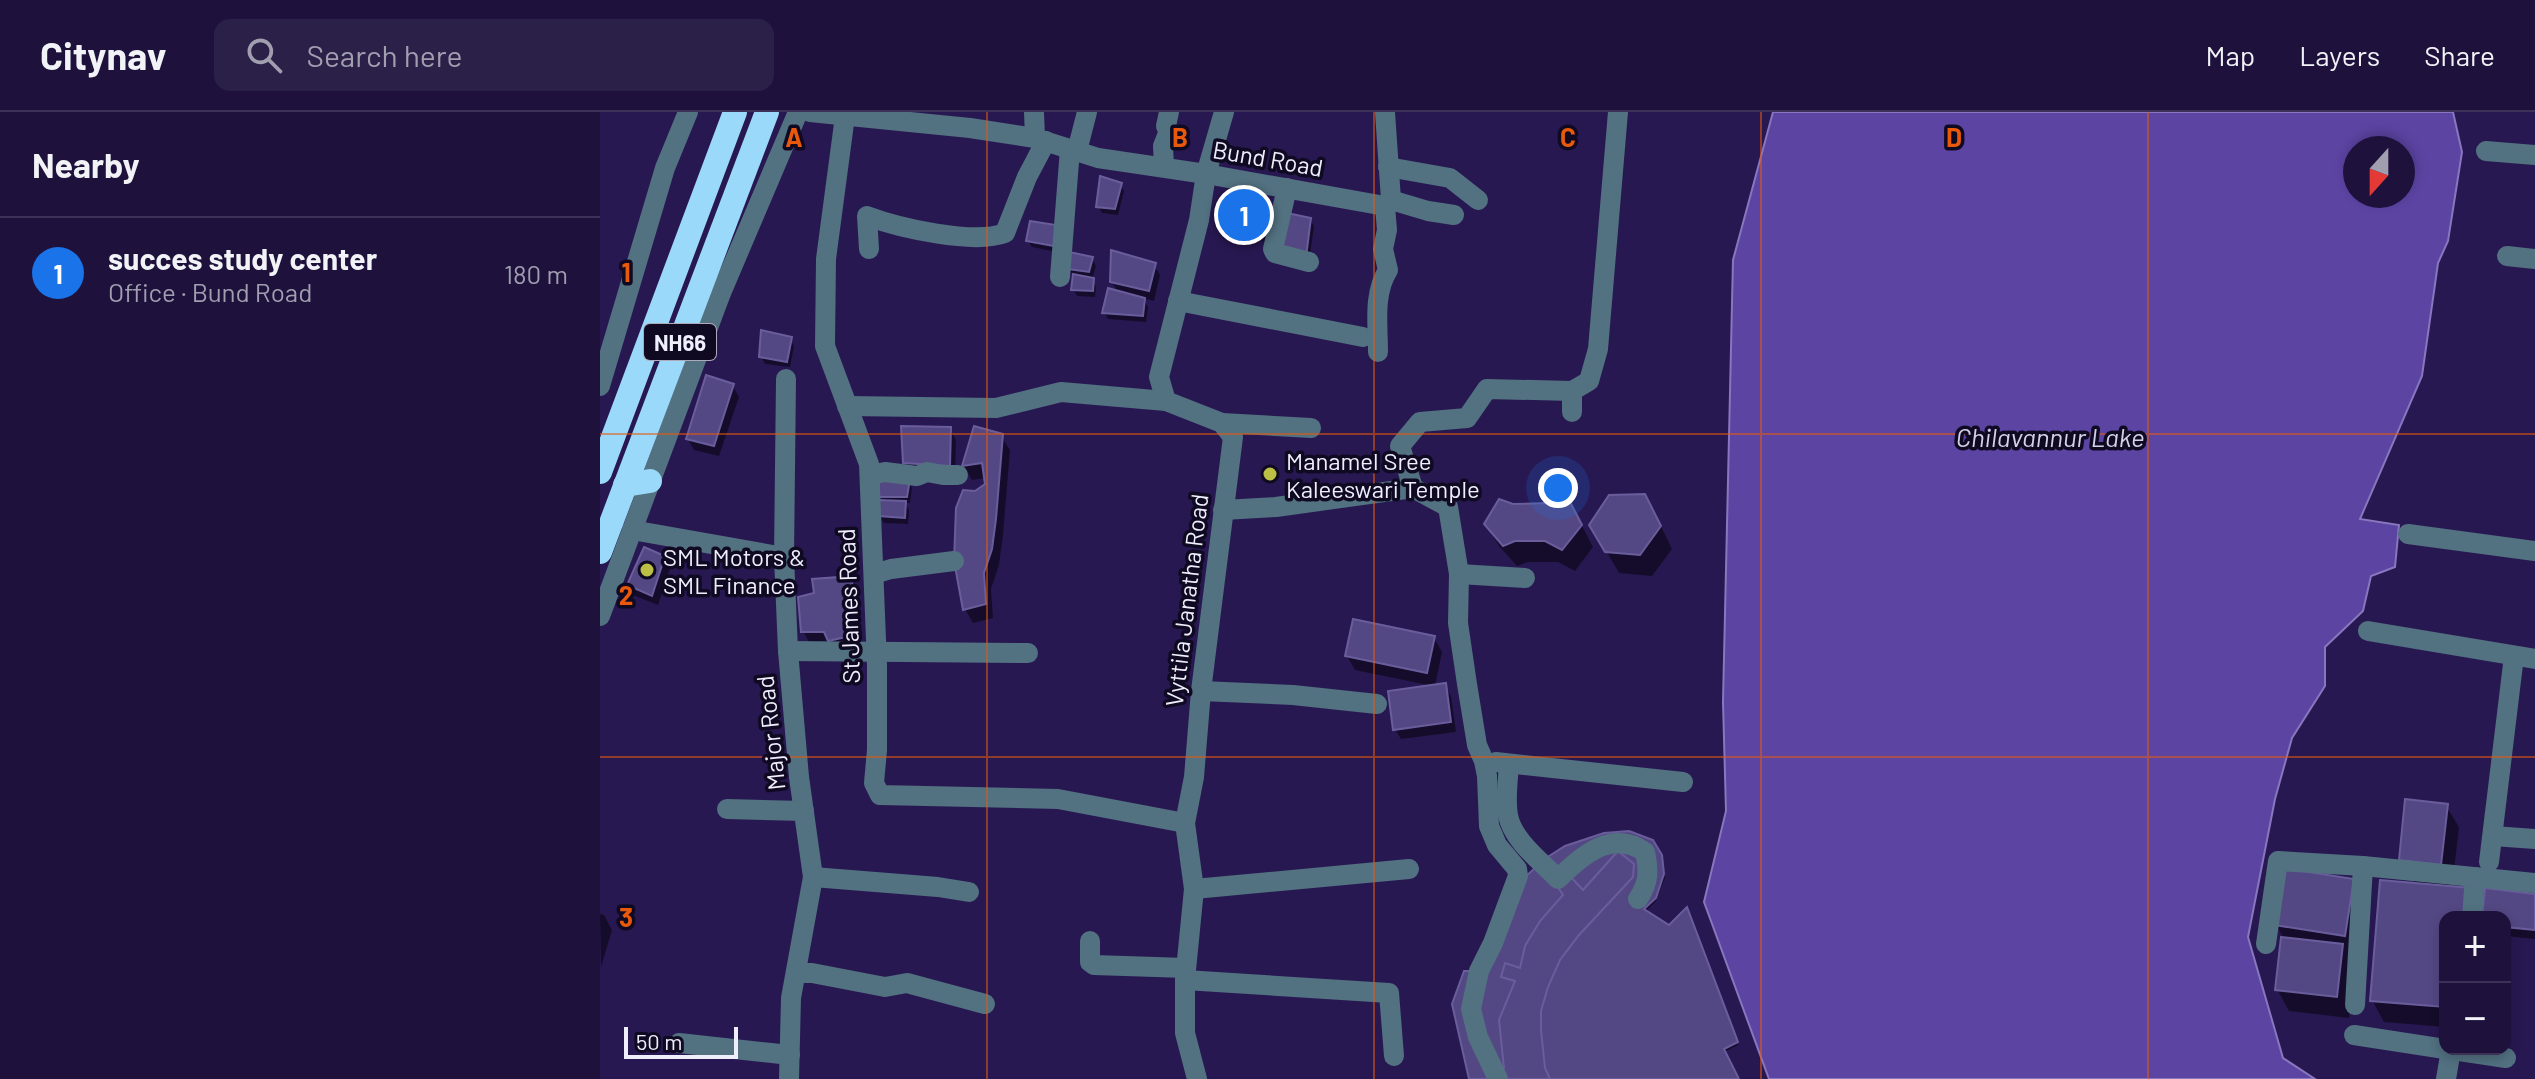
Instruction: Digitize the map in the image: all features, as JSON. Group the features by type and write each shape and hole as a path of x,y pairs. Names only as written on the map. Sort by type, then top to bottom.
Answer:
{"highway":[{"name":"NH66","path":"600,472 732,118"},
{"name":"NH66","path":"600,552 763,122"},
{"path":"625,485 650,481"}],"street":[{"path":"600,386 665,168 688,112"},
{"path":"600,616 721,293 798,112"},
{"name":"Bund Road","path":"810,112 970,128 1041,139 1098,158 1454,215"},
{"path":"869,249 867,216 947,234 994,237 1005,233 1041,139 1034,112"},
{"path":"1060,277 1073,150 1087,112"},
{"path":"1164,167 1163,146 1169,131 1166,126 1169,112"},
{"path":"1166,401 1159,377 1199,220 1206,174 1224,112"},
{"path":"1178,301 1371,344 1381,280 1388,270 1383,249 1388,203 1385,112"},
{"path":"1413,488 1400,446 1420,422 1467,418 1487,389 1572,401 1589,381 1598,349 1618,112"},
{"name":"St James Road","path":"845,116 826,259 825,346 869,464 877,653 874,783 880,795 1058,799 1185,823"},
{"path":"2486,151 2535,155"},
{"path":"1388,167 1450,178 1478,200"},
{"path":"1287,188 1273,249 1275,253 1309,262"},
{"path":"2507,256 2535,259"},
{"name":"Major Road","path":"786,379 784,557 788,651 813,877 791,998 789,1079"},
{"path":"847,406 996,408 1061,392 1166,401 1222,423 1311,428"},
{"name":"Vyttila Janatha Road","path":"1197,1079 1185,1033 1185,974 1194,889 1185,823 1194,777 1201,691 1233,437 1222,423"},
{"path":"870,475 885,472 917,476 927,472 958,475"},
{"path":"1223,510 1276,507 1413,488 1448,507 1459,574 1458,623 1477,745 1484,761 1491,835 1517,869 1518,876 1499,929 1479,971 1471,1009 1478,1037 1498,1079"},
{"path":"632,530 784,557"},
{"path":"2408,534 2535,551"},
{"path":"874,574 954,561"},
{"path":"1459,574 1525,578"},
{"path":"2368,631 2525,657 2489,862"},
{"path":"788,651 1028,653"},
{"path":"1201,691 1293,695 1377,704"},
{"path":"1484,761 1683,782"},
{"path":"1509,764 1507,812 1510,821 1522,841 1558,879 1612,841 1633,843 1645,852 1649,869 1647,886 1638,899"},
{"path":"727,809 804,811"},
{"path":"2493,836 2535,839"},
{"path":"2266,944 2278,861 2535,883"},
{"path":"2355,1005 2363,866"},
{"path":"1194,889 1409,869"},
{"path":"813,877 969,892"},
{"path":"2472,911 2475,877"},
{"path":"1090,941 1090,962 1094,965 1389,993 1394,1056"},
{"path":"796,973 812,973 885,987 907,983 985,1004"},
{"path":"2354,1035 2439,1048"},
{"path":"679,1043 790,1055"},
{"path":"2446,1079 2447,1055"},
{"path":"2486,1055 2506,1058"}],"water":[{"name":"Chilavannur Lake","path":"1773,112 2453,112 2462,152 2448,241 2438,263 2422,376 2360,519 2399,525 2395,567 2371,576 2363,611 2325,647 2325,686 2292,738 2275,799 2248,937 2283,1058 2315,1079 1769,1079 1704,902 1726,811 1723,702 1733,260"}],"building":[{"path":"1100,176 1122,183 1115,209 1096,207"},
{"path":"1221,203 1268,205 1265,232 1222,226"},
{"path":"1287,213 1311,218 1306,257 1282,251"},
{"path":"1030,221 1056,225 1054,246 1026,241"},
{"path":"1111,250 1156,263 1149,291 1110,282"},
{"path":"1069,252 1093,257 1089,272 1067,269"},
{"path":"1073,274 1094,278 1093,291 1071,290"},
{"path":"1108,288 1145,298 1143,316 1102,313"},
{"path":"761,330 792,337 787,362 759,357"},
{"path":"706,375 734,384 714,446 686,439"},
{"path":"901,426 951,427 950,466 903,463"},
{"path":"974,426 1003,434 992,549 984,573 986,604 963,610 954,561 956,508 963,490 975,491 985,484 982,463 962,466"},
{"path":"910,479 907,497 879,497 879,480"},
{"path":"1645,494 1661,526 1640,555 1605,552 1589,525 1609,495"},
{"path":"1567,496 1582,525 1562,550 1545,541 1515,541 1503,546 1484,524 1499,499 1513,504 1550,503"},
{"path":"879,500 906,501 905,518 878,516"},
{"name":"SML Motors & SML Finance","path":"644,547 665,556 652,596 627,585"},
{"path":"852,576 855,635 828,641 824,632 801,632 798,597 814,593 812,579"},
{"path":"1353,619 1435,636 1427,673 1345,656"},
{"path":"1446,683 1451,722 1393,730 1388,691"},
{"path":"2405,799 2448,804 2441,865 2399,860"},
{"path":"1629,831 1653,840 1662,855 1664,874 1656,898 1644,909 1669,925 1687,907 1738,1042 1724,1049 1739,1079 1469,1079 1452,1004 1464,971 1482,971 1525,877 1546,858 1565,846 1604,833"},
{"path":"1618,851 1634,864 1633,877 1579,935 1560,960 1548,987 1541,1011 1541,1030 1545,1068 1550,1079 1502,1079 1498,1071 1504,1068 1499,1020 1515,981 1501,977 1505,963 1520,968 1525,946 1540,921 1563,895 1559,889 1569,875 1583,890"},
{"path":"2283,868 2354,879 2345,936 2274,925"},
{"path":"2380,880 2472,888 2470,911 2439,911 2439,1007 2370,1001"},
{"path":"2485,888 2535,894 2535,930 2511,928 2511,911 2483,911"},
{"path":"2281,937 2343,944 2337,997 2275,990"}],"place":[{"name":"succes study center","path":"1244,215"},
{"name":"Manamel Sree Kaleeswari Temple","path":"1270,474"},
{"name":"SML Motors & SML Finance","path":"647,570"}]}
